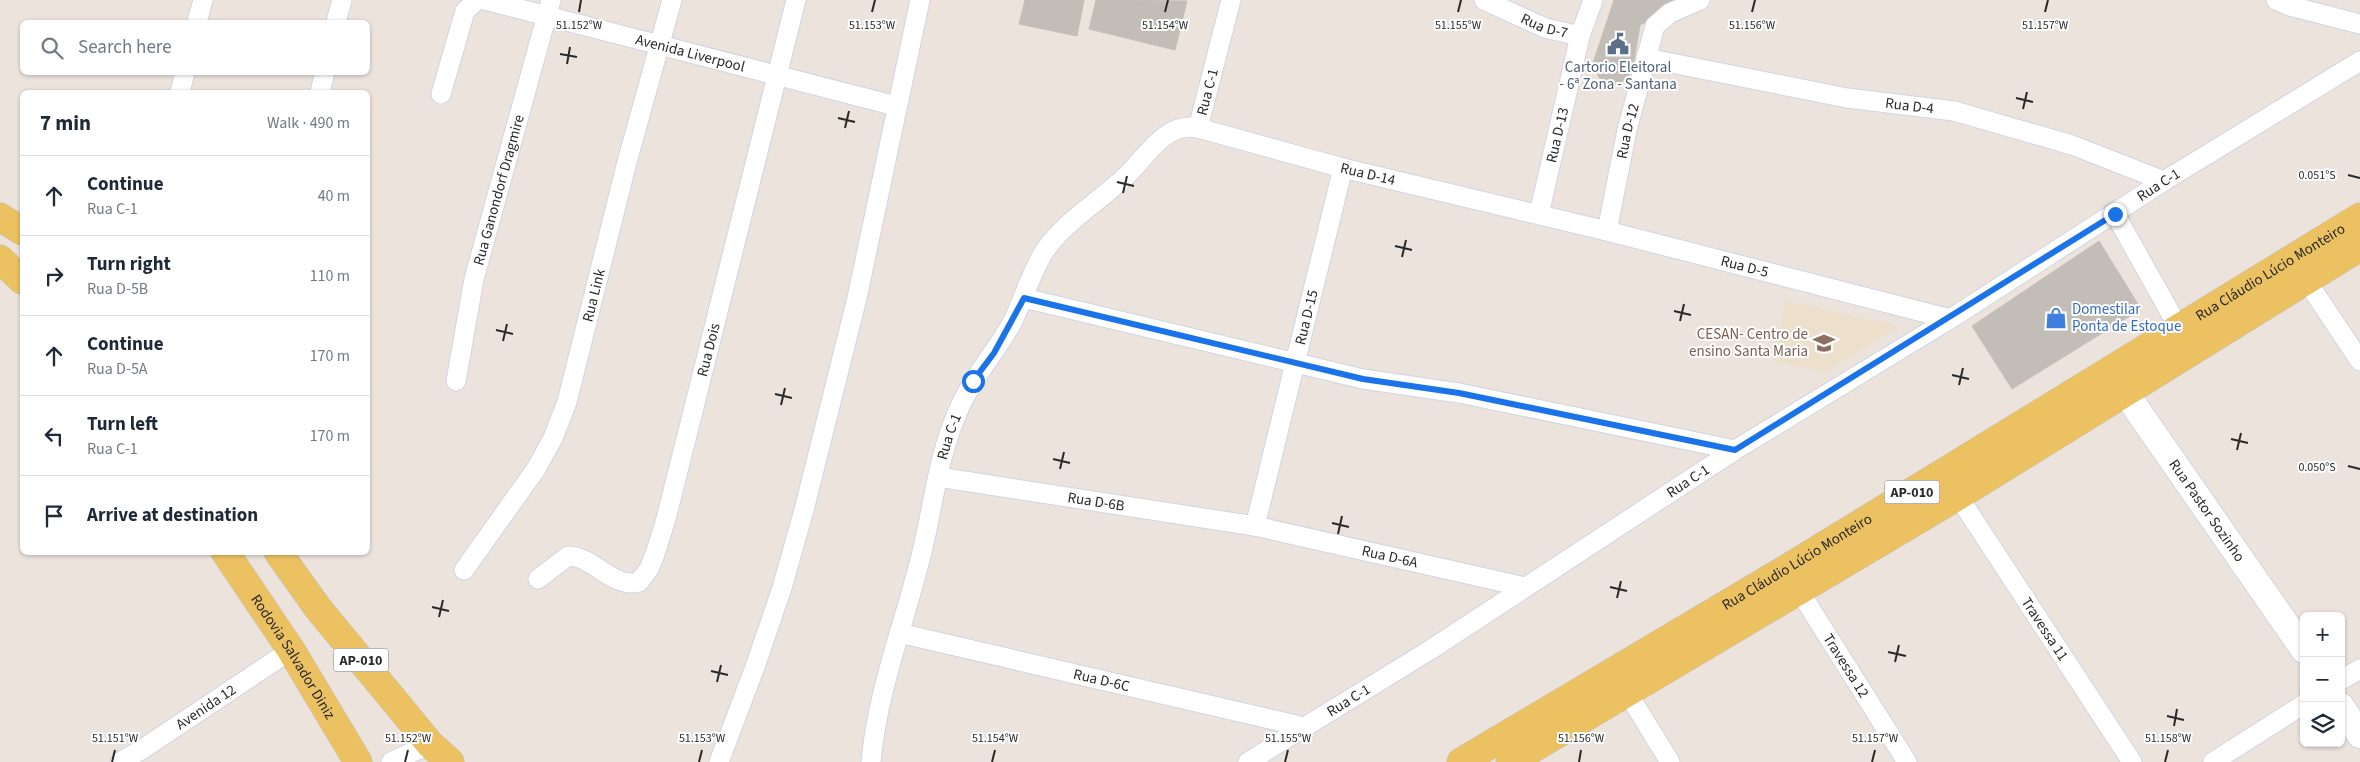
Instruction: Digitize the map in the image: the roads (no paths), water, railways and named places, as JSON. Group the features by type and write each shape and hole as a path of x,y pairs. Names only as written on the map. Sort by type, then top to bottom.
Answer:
{"main road":[{"path":"0,217 20,230"},
{"name":"Rua Cláudio Lúcio Monteiro","path":"1510,762 1627,692 1792,580 2186,340 2360,217"},
{"name":"Rua Cláudio Lúcio Monteiro","path":"2186,340 2306,280 2360,247"},
{"path":"0,259 20,278"},
{"name":"Rua Cláudio Lúcio Monteiro","path":"1462,762 1792,580 1958,496 2118,381"},
{"name":"Rodovia Salvador Diniz","path":"226,555 291,650 358,762"},
{"path":"243,579 278,555"},
{"name":"AP-010","path":"280,555 317,607 430,744 450,762"}],"street":[{"path":"198,20 203,0"},
{"path":"337,20 342,0"},
{"name":"Rua Link","path":"464,570 536,469 553,438 567,402 627,162 661,46 672,0"},
{"name":"Rua Dois","path":"538,579 568,556 580,558 617,580 632,584 639,582 649,569 672,495 796,0"},
{"path":"719,762 755,667 782,588 804,510 857,298 896,106 920,0"},
{"name":"Rua C-1","path":"871,762 881,704 898,633 920,558 946,442 964,398 973,381 997,348 1024,298 1041,256 1058,236 1116,186 1169,133 1185,126 1198,128 1231,0"},
{"name":"Rua D-7","path":"1484,0 1545,28 1580,36"},
{"name":"Rua D-13","path":"1539,214 1580,36 1594,0"},
{"name":"Rua D-12","path":"1608,231 1627,130 1646,58 1659,21 1670,13 1700,0"},
{"path":"2276,0 2290,6 2360,24"},
{"path":"441,94 465,11 478,1"},
{"name":"Avenida Liverpool","path":"478,1 549,7 661,46 896,106"},
{"name":"Rua Ganondorf Dragmire","path":"456,381 474,279 549,7"},
{"name":"Rua D-4","path":"1646,58 1848,98 1954,111 2072,146 2115,164 2164,181"},
{"name":"Rua C-1","path":"1248,762 1430,650 1735,450 1950,318 2164,181 2360,62"},
{"path":"180,90 184,75"},
{"path":"320,90 324,75"},
{"name":"Rua D-14","path":"1198,128 1343,168 1539,214"},
{"name":"Rua D-15","path":"1255,526 1343,168"},
{"name":"Rua D-5","path":"1539,214 1950,318"},
{"path":"2115,214 2186,340"},
{"path":"2306,280 2360,361"},
{"path":"1024,298 1388,384 1469,395 1735,450"},
{"name":"Rua Pastor Sozinho","path":"2118,381 2300,644"},
{"name":"Rua D-6B","path":"938,477 1255,526"},
{"name":"Travessa 11","path":"1958,496 2132,762"},
{"name":"Rua D-6A","path":"1255,526 1525,587"},
{"name":"Travessa 12","path":"1792,580 1907,762"},
{"name":"Rua D-6C","path":"898,633 1304,727"},
{"name":"Avenida 12","path":"120,762 142,750 291,650"},
{"path":"2345,678 2360,669"},
{"path":"1627,692 1670,762"},
{"path":"2213,762 2300,707"},
{"path":"2345,712 2360,735"},
{"path":"391,762 430,744"}],"place":[{"name":"Cartorio Eleitoral - 6ª Zona - Santana","path":"1618,44"},
{"name":"Domestilar Ponta de Estoque","path":"2056,318"},
{"name":"CESAN- Centro de ensino Santa Maria","path":"1824,343"}]}
